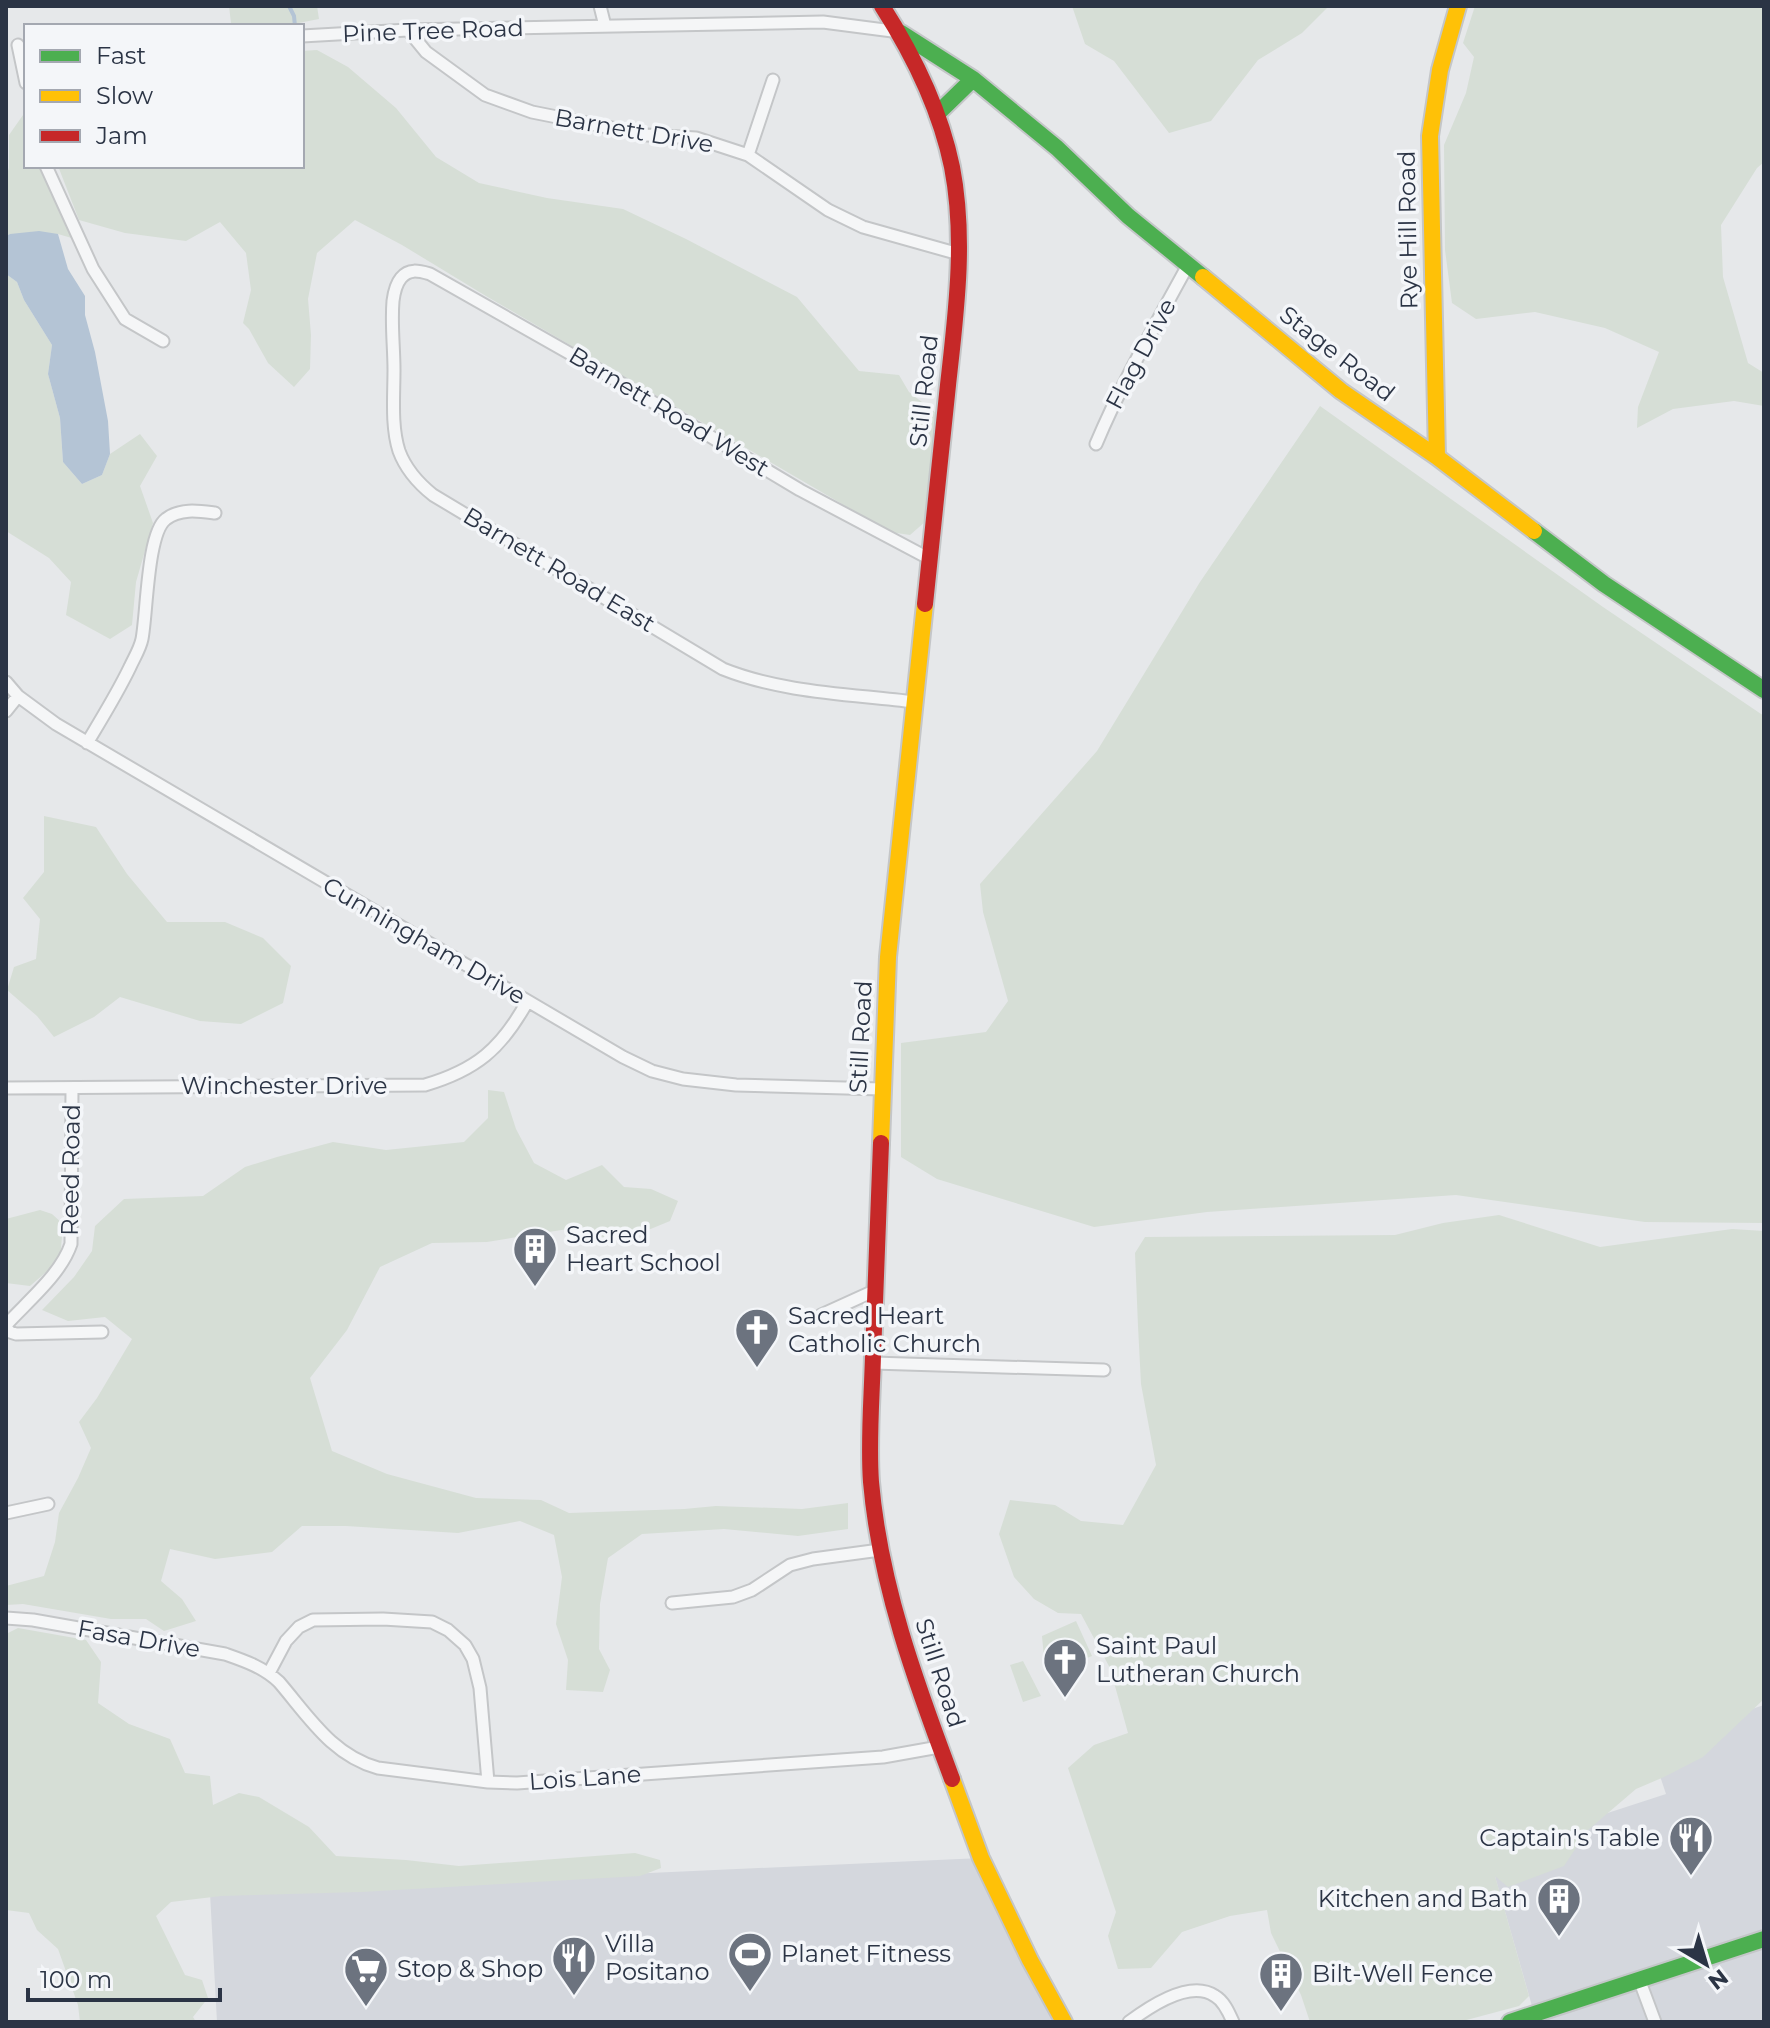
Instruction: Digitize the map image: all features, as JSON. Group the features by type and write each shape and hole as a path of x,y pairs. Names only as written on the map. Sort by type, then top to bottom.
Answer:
{"main road":[{"path":"882,6 900,32"},
{"name":"Rye Hill Road","path":"1437,457 1430,136 1446,42 1458,6"},
{"name":"Stage Road","path":"900,32 973,79 1057,148 1128,216 1341,391 1437,457 1604,584 1764,690"},
{"name":"Still Road","path":"900,32 937,114 956,193 960,238 957,302 888,957 871,1480 880,1550 891,1598 939,1747 981,1858 1064,2022"},
{"path":"937,114 973,79"},
{"path":"1510,2022 1764,1939"}],"street":[{"path":"600,6 605,26"},
{"name":"Pine Tree Road","path":"304,36 408,30 823,22 900,32"},
{"name":"Barnett Drive","path":"408,30 426,52 494,99 532,112 647,135 696,138 748,155 828,210 863,227 959,254"},
{"path":"17,45 24,75"},
{"path":"748,155 773,80"},
{"path":"47,168 93,269 125,319 163,341"},
{"name":"Flag Drive","path":"1096,444 1131,369 1188,265"},
{"name":"Barnett Road West","path":"407,273 414,270 430,274 800,490 930,559"},
{"name":"Barnett Road East","path":"407,273 400,280 393,300 395,425 403,460 421,485 723,669 751,680 779,685 914,702"},
{"path":"87,743 118,692 141,642 154,544 160,527 166,519 181,512 215,513"},
{"name":"Cunningham Drive","path":"6,682 18,696 87,743 527,1002 652,1071 683,1079 736,1085 882,1089"},
{"path":"6,711 18,696"},
{"name":"Winchester Drive","path":"6,1088 425,1085 450,1078 478,1062 500,1043 527,1002"},
{"name":"Reed Road","path":"6,1326 60,1267 71,1244 72,1088"},
{"path":"821,1315 876,1290"},
{"path":"6,1326 16,1334 102,1332"},
{"path":"873,1363 1104,1370"},
{"path":"6,1513 48,1504"},
{"path":"672,1603 733,1597 752,1590 790,1565 880,1550"},
{"name":"Fasa Drive","path":"6,1618 33,1620 225,1654 250,1662 269,1673"},
{"path":"269,1673 286,1641 299,1627 313,1620 432,1622 448,1630 465,1645 473,1659 480,1688 488,1782"},
{"name":"Lois Lane","path":"269,1673 335,1747 361,1763 378,1768 488,1782 517,1783 883,1757 939,1747"},
{"path":"1639,1979 1655,2022"},
{"path":"1129,2022 1158,2002 1180,1993 1200,1991 1215,1996 1233,2022"}],"shaded area":[{"path":"229,6 317,6 319,19 293,24 231,23"},
{"path":"1072,6 1329,6 1302,33 1258,60 1211,121 1169,133 1114,61 1085,44"},
{"path":"1475,6 1764,6 1764,162 1721,225 1723,277 1748,363 1764,373 1764,406 1734,401 1673,409 1637,428 1638,407 1659,352 1605,328 1535,312 1476,319 1452,303 1445,250 1444,145 1466,93 1474,57 1463,43"},
{"path":"317,50 348,67 396,108 436,157 479,183 547,198 623,209 797,297 859,371 899,375 909,392 936,413 926,521 910,535 890,532 355,220 317,253 308,299 310,369 294,387 268,363 243,323 251,290 246,253 220,222 186,241 125,233 79,220 59,168 304,168 304,51"},
{"path":"23,115 24,168 42,168 51,194 75,239 58,234 6,236 9,135"},
{"path":"6,274 17,282 24,300 52,345 48,374 60,418 63,462 82,484 102,475 110,454 140,434 157,456 140,486 153,523 136,582 132,625 110,639 66,615 71,582 49,558 6,531"},
{"path":"1320,406 1603,607 1764,716 1764,1223 1645,1222 1456,1195 1207,1212 1094,1227 937,1179 901,1157 901,1043 986,1032 1008,1001 983,912 980,884 1097,751 1200,582"},
{"path":"44,816 96,827 127,874 167,922 225,922 263,938 291,966 283,1003 241,1024 200,1021 120,997 94,1017 54,1037 37,1016 7,990 14,967 36,959 40,919 23,898 44,872"},
{"path":"488,1090 504,1092 516,1129 534,1163 566,1180 602,1165 624,1187 651,1189 678,1201 670,1221 619,1242 574,1228 487,1242 432,1243 380,1267 347,1330 310,1378 332,1451 387,1474 476,1498 541,1500 569,1513 716,1506 802,1509 848,1503 848,1529 798,1536 724,1529 642,1534 608,1558 600,1604 599,1649 610,1670 603,1692 566,1690 568,1660 556,1624 562,1577 554,1535 520,1521 458,1533 302,1526 272,1552 215,1559 170,1549 161,1581 182,1599 196,1621 164,1631 146,1619 111,1619 23,1604 6,1605 6,1586 44,1576 55,1542 59,1513 91,1448 79,1422 132,1339 105,1317 68,1321 42,1310 74,1277 92,1251 95,1226 124,1199 203,1196 245,1167 333,1142 386,1150 464,1142 488,1118"},
{"path":"40,1210 52,1214 63,1224 60,1260 30,1286 6,1283 6,1219"},
{"path":"1499,1215 1600,1247 1732,1229 1764,1231 1764,1699 1703,1757 1636,1789 1588,1830 1564,1866 1508,1887 1495,1876 1529,1996 1519,2006 1459,2022 1310,2022 1301,1995 1271,1933 1267,1910 1230,1916 1182,1932 1151,1968 1118,1969 1108,1936 1116,1912 1068,1768 1094,1745 1128,1733 1110,1668 1081,1614 1058,1613 1034,1599 1014,1577 999,1534 1010,1500 1055,1505 1081,1521 1123,1525 1156,1465 1141,1384 1138,1326 1135,1253 1145,1237 1395,1235 1443,1223"},
{"path":"1076,1621 1092,1656 1051,1672 1044,1657 1042,1636"},
{"path":"18,1628 86,1640 101,1662 98,1703 129,1724 170,1739 185,1773 210,1776 213,1805 239,1793 259,1797 309,1827 336,1856 459,1866 635,1853 660,1860 661,1868 640,1876 361,1892 221,1896 171,1902 156,1916 185,1975 202,1980 208,1998 193,2017 196,2022 80,2022 78,2005 58,1949 37,1930 29,1913 6,1910 8,1633"},
{"path":"1023,1661 1041,1696 1023,1702 1010,1665"},
{"path":"1764,1705 1764,2022 1510,2022 1534,2013 1488,1852 1666,1794 1649,1743"},
{"path":"981,1858 1064,2022 217,2022 210,1893"}],"water":[{"path":"39,231 58,234 68,269 85,296 85,315 108,421 110,454 102,475 82,484 63,462 60,418 48,374 52,345 24,300 17,282 6,274 6,236"}],"waterway":[{"path":"289,6 295,24"}],"traffic: fast":[{"path":"901,33 973,79 1057,148 1128,216 1203,277"},
{"path":"937,114 973,79"},
{"path":"1534,531 1604,584 1764,690"},
{"path":"1510,2022 1764,1939"}],"traffic: slow":[{"path":"1437,457 1430,136 1440,70 1458,6"},
{"path":"1203,277 1341,391 1437,457 1534,531"},
{"path":"881,1143 888,957 925,604"},
{"path":"952,1779 981,1858 1064,2022"}],"traffic: jam":[{"path":"882,6 905,44 933,104 952,167 958,221 956,303 925,604"},
{"path":"881,1143 870,1418 871,1482 882,1558 901,1633 952,1779"}],"place":[{"name":"Sacred Heart School","path":"535,1288"},
{"name":"Sacred Heart Catholic Church","path":"757,1369"},
{"name":"Saint Paul Lutheran Church","path":"1065,1699"},
{"name":"Captain's Table","path":"1691,1877"},
{"name":"Kitchen and Bath","path":"1559,1938"},
{"name":"Planet Fitness","path":"750,1993"},
{"name":"Villa Positano","path":"574,1997"},
{"name":"Stop & Shop","path":"366,2008"},
{"name":"Bilt-Well Fence","path":"1281,2013"}]}
